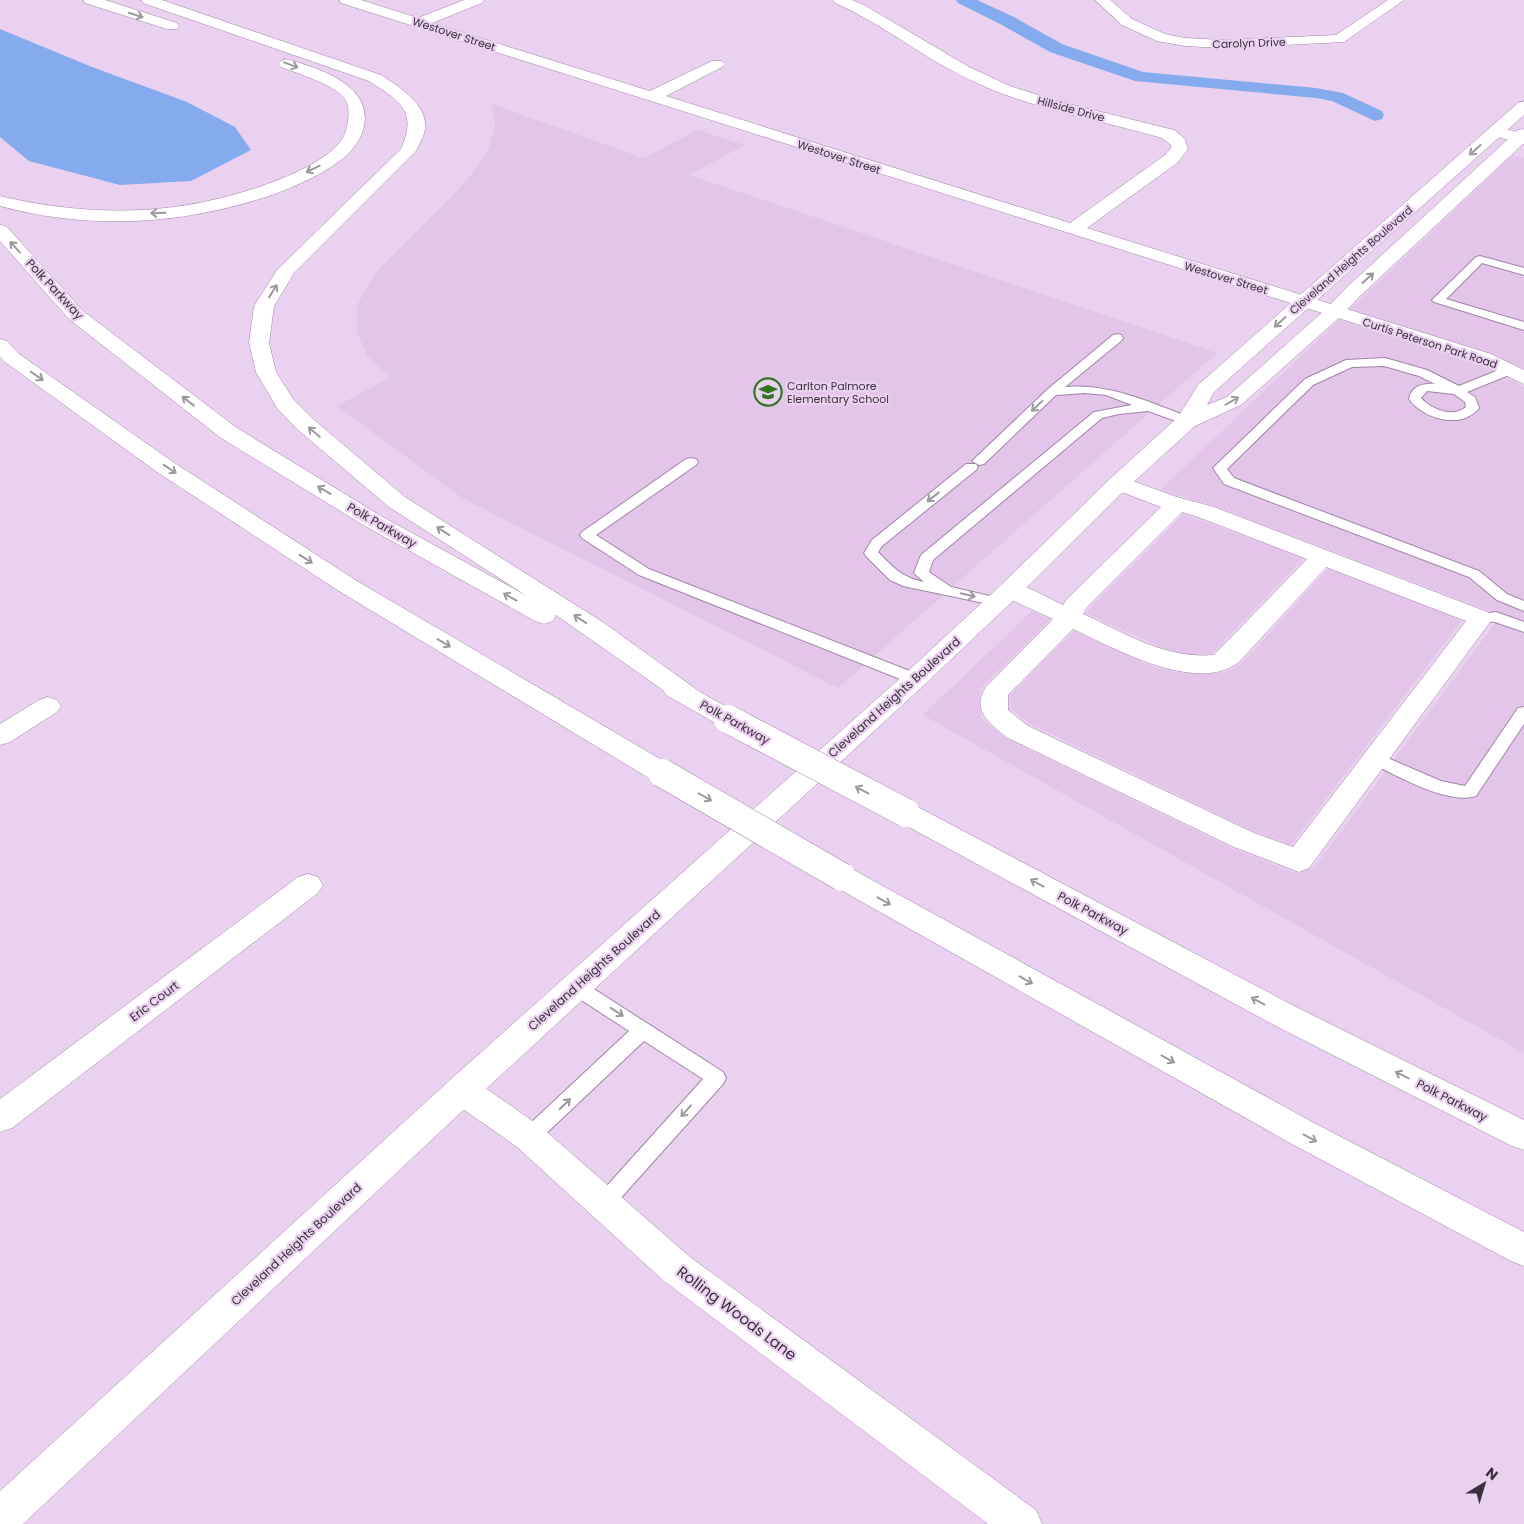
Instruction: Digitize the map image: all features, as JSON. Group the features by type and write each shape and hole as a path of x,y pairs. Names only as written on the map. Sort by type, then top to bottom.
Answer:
{"main road":[{"path":"90,0 190,32"},
{"path":"148,0 375,78 412,107 417,128 408,151 286,270 264,306 259,343 266,372 285,403 305,424 397,502 595,629 691,698"},
{"name":"Westover Street","path":"346,0 1334,312"},
{"path":"418,23 477,0"},
{"name":"Hillside Drive","path":"840,0 872,14 945,61 982,80 1036,100 1168,134 1179,142 1180,149 1171,160 1073,230"},
{"name":"Carolyn Drive","path":"1102,0 1127,22 1139,29 1162,38 1212,44 1339,39 1397,0"},
{"path":"0,201 57,214 88,216 172,213 224,204 265,191 325,163 346,146 356,128 357,118 357,108 348,94 305,70 235,47"},
{"path":"651,96 717,64"},
{"name":"Cleveland Heights Boulevard","path":"0,1518 462,1090 1004,596 1119,483 1187,421 1205,389 1524,106"},
{"path":"1496,131 1523,137"},
{"name":"Cleveland Heights Boulevard","path":"1187,421 1234,401 1334,312 1353,292 1523,137"},
{"name":"Polk Parkway","path":"0,230 76,314 229,433 373,520 728,719 1274,1010 1524,1136"},
{"name":"Curtis Peterson Park Road","path":"1334,312 1484,358 1517,374"},
{"path":"4,350 166,466 348,586 662,773 842,877 1302,1133 1524,1250"},
{"path":"1119,483 1177,504 1206,512 1481,618 1299,861 1244,840 1018,732 995,713 995,693 1069,618 1076,604 1177,504"},
{"path":"1004,596 1069,618 1158,658 1187,664 1221,662 1230,656 1323,556"},
{"path":"0,736 48,706"},
{"name":"Eric Court","path":"0,1118 308,884"},
{"name":"Rolling Woods Lane","path":"462,1090 529,1137 677,1269 1022,1524"}],"lane":[{"path":"1524,272 1480,259 1438,300 1524,326"},
{"path":"1004,596 946,590 908,583 895,577 870,553 877,543 975,464 1052,392 1117,338"},
{"path":"1517,374 1458,391 1423,373 1385,362 1350,363 1310,382 1220,468 1229,481 1474,574 1502,597 1524,606"},
{"path":"1052,392 1085,389 1108,392 1187,421"},
{"path":"946,590 921,573 926,558 1098,415 1119,410 1153,407"},
{"path":"692,462 587,535 644,572 915,679"},
{"path":"1481,618 1496,617 1524,627"},
{"path":"1376,759 1447,790 1460,793 1470,792 1524,712"},
{"path":"576,986 716,1078 603,1204"},
{"path":"529,1137 643,1030"}],"shaded area":[{"name":"Carlton Palmore Elementary School","path":"492,104 643,158 698,130 745,145 689,175 1217,353 838,688 462,498 337,406 390,377 367,355 357,333 357,305 374,275 467,180 488,150 495,127"},
{"path":"1513,155 1524,158 1524,370 1491,354 1349,310"},
{"path":"1339,320 1479,363 1524,388 1524,1053 923,715 1032,611 1050,620 982,687 980,693 980,713 983,720 1009,740 1236,850 1293,872 1314,868 1495,623 1487,610 1212,505 1160,490"},
{"path":"1183,514 1304,558 1212,654 1188,655 1165,649 1087,614 1089,609"},
{"path":"1329,567 1462,620 1291,845 1251,830 1028,723 1011,709 1010,695 1074,631 1154,667 1188,674 1225,672 1233,669 1243,662"}],"water":[{"path":"0,29 92,67 187,102 235,127 251,150 191,181 120,185 29,161 0,137"}],"waterway":[{"path":"964,0 1008,21 1056,48 1141,77 1316,93 1337,97 1375,115"}],"place":[{"name":"Carlton Palmore Elementary School","path":"768,392"}]}
